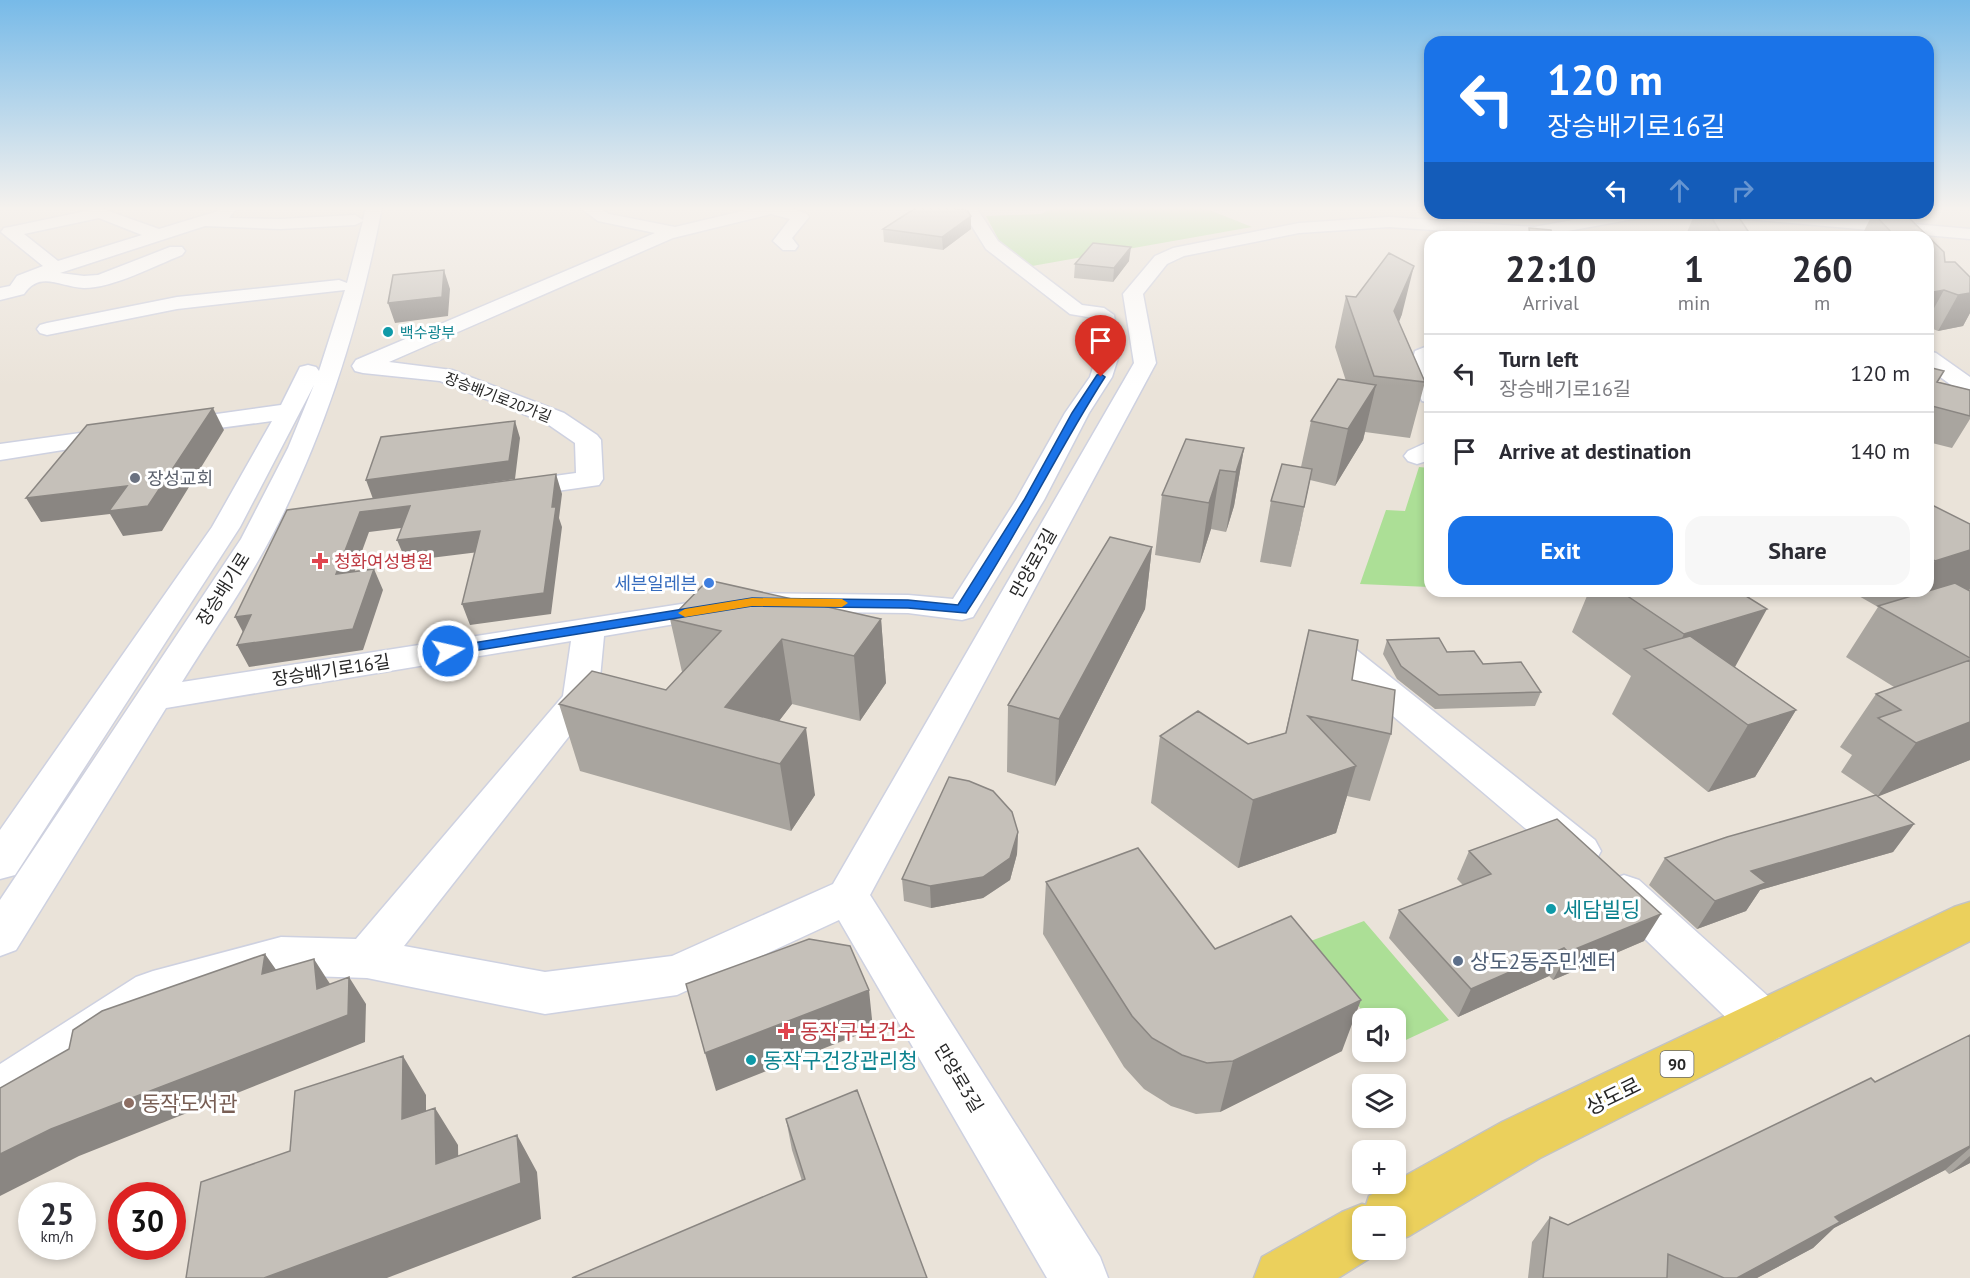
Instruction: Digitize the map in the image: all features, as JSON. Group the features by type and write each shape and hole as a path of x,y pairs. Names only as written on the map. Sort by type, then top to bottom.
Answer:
{"main road":[{"name":"상도로","path":"1406,1206 1521,1140 1970,920"},
{"path":"1283,1278 1352,1238"}],"street":[{"path":"0,294 18,290 24,280 60,267"},
{"path":"37,275 84,282 101,280 135,267"},
{"name":"장승배기로","path":"0,863 226,527 307,377 345,267"},
{"name":"장승배기로","path":"0,937 155,698 264,524 297,456 330,373 354,291 356,267"},
{"path":"330,373 363,366 589,267"},
{"name":"장승배기로16길","path":"155,698 752,602 908,604 962,610 1030,500 1077,413 1101,377 1109,352 1104,315 1077,310 1020,267"},
{"name":"만양로3길","path":"1079,1278 848,896 1145,363 1133,294 1156,267"},
{"path":"47,330 177,303 339,286"},
{"path":"1424,355 1420,374 1424,383"},
{"path":"1934,362 1970,388"},
{"name":"장승배기로20가길","path":"363,366 444,375 555,418 588,440 590,479 485,493"},
{"path":"0,452 290,411"},
{"path":"264,524 299,520"},
{"path":"367,959 580,699 589,628"},
{"path":"1332,647 1583,853 1763,1022"},
{"path":"0,1093 153,991 281,956 367,959 545,993 677,975 848,896"}],"green space":[{"path":"1419,467 1424,468 1424,587 1360,584 1386,510 1405,511"},
{"path":"1364,921 1449,1020 1406,1040 1406,1008 1360,1008 1308,942"}],"building":[{"path":"1379,267 1414,267 1394,311 1424,382 1374,376 1346,296 1356,297"},
{"path":"1934,267 1960,267 1970,277 1970,293 1958,295 1944,290 1934,292"},
{"path":"444,270 442,297 388,303 393,275"},
{"path":"1934,368 1944,371 1937,382 1970,390 1970,416 1934,407"},
{"path":"1338,379 1376,385 1348,429 1311,421"},
{"path":"213,408 148,506 109,511 127,486 26,498 87,425"},
{"path":"515,421 509,461 366,480 381,437"},
{"path":"1186,439 1244,448 1236,472 1220,470 1209,503 1162,495"},
{"path":"1282,464 1312,469 1304,507 1271,501"},
{"path":"556,474 552,507 556,507 544,593 462,604 480,531 397,540 410,506 360,512 336,574 374,569 353,629 237,645 251,615 235,617 287,510"},
{"path":"1934,506 1970,524 1970,550 1935,561"},
{"path":"1110,537 1152,547 1059,719 1008,705"},
{"path":"708,580 881,619 854,656 782,639 725,707 806,728 780,764 559,704 592,671 666,690 721,631 670,619"},
{"path":"1955,583 1970,591 1970,658 1878,606 1908,597 1934,597 1934,589"},
{"path":"1629,597 1748,597 1767,609 1684,634"},
{"path":"1309,630 1358,640 1352,680 1395,690 1391,734 1308,716 1356,766 1253,800 1160,736 1198,711 1248,744 1286,733"},
{"path":"1690,636 1796,710 1748,725 1644,649"},
{"path":"1439,638 1447,652 1474,651 1483,664 1521,662 1541,692 1439,695 1401,666 1387,640"},
{"path":"1970,660 1970,722 1916,743 1878,718 1901,710 1876,694"},
{"path":"949,777 969,781 993,791 1012,812 1018,832 1010,858 983,877 930,886 902,879"},
{"path":"1876,795 1914,824 1751,871 1766,883 1715,901 1665,858 1727,837"},
{"path":"1557,819 1661,914 1568,952 1564,948 1471,989 1399,910 1491,874 1469,851"},
{"path":"1138,848 1215,949 1291,916 1361,1000 1233,1061 1207,1063 1182,1055 1152,1038 1132,1016 1046,882"},
{"path":"809,939 850,946 869,990 705,1053 686,984"},
{"path":"265,954 262,974 314,959 317,989 349,977 348,1015 51,1129 0,1154 0,1088 69,1049 73,1030 102,1011"},
{"path":"1970,1035 1970,1146 1835,1217 1840,1222 1737,1278 1724,1278 1668,1254 1667,1278 1543,1278 1550,1217 1568,1225 1871,1078 1875,1082"},
{"path":"403,1056 402,1119 435,1108 436,1164 517,1135 521,1183 264,1278 186,1278 201,1182 290,1151 295,1091"},
{"path":"857,1090 927,1278 572,1278 805,1179 786,1119"}],"slow traffic":[{"path":"685,613 752,602 842,603"}],"place":[{"name":"백수광부","path":"388,332"},
{"name":"장성교회","path":"135,478"},
{"name":"청화여성병원","path":"320,561"},
{"name":"세븐일레븐","path":"709,583"},
{"name":"세담빌딩","path":"1551,909"},
{"name":"상도2동주민센터","path":"1458,961"},
{"name":"동작구보건소","path":"786,1031"},
{"name":"동작구건강관리청","path":"751,1060"},
{"name":"동작도서관","path":"129,1103"}],"route":[{"path":"448,651 752,602 908,604 962,610 1030,500 1077,413 1101,377"}]}
